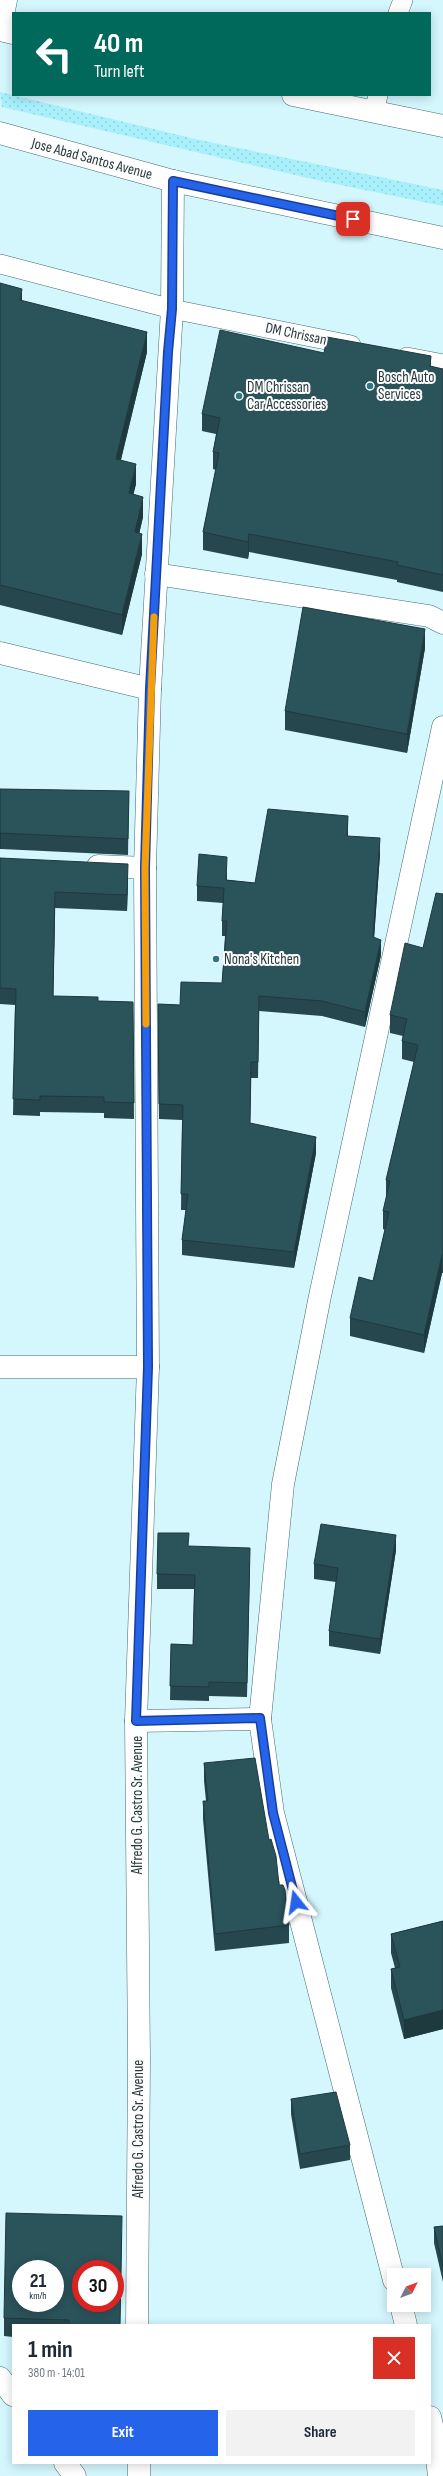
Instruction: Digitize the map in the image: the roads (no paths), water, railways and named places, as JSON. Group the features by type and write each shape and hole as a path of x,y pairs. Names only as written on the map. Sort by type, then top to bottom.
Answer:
{"main road":[{"path":"6,0 0,30 12,33"},
{"path":"303,96 376,103 443,126"},
{"name":"Jose Abad Santos Avenue","path":"0,133 173,181 443,238"},
{"name":"Alfredo G. Castro Sr. Avenue","path":"137,2324 139,2052 136,1721 148,1367 145,868 150,689 172,309 173,181"},
{"path":"156,574 429,616 443,623"},
{"path":"0,653 150,689"},
{"path":"391,2268 273,1813 260,1718 284,1484 320,1296 443,727"},
{"path":"76,864 145,868"},
{"path":"0,1367 148,1367"},
{"path":"136,1721 260,1718"},
{"path":"403,2312 406,2324"},
{"path":"0,2378 12,2394"},
{"path":"431,2421 434,2433 439,2476"},
{"path":"66,2464 75,2476"},
{"path":"138,2464 139,2476"}],"lane":[{"path":"398,12 403,0"},
{"name":"DM Chrissan","path":"0,264 172,309 366,348"},
{"path":"389,353 443,364"}],"place":[{"name":"Bosch Auto Services","path":"370,386"},
{"name":"DM Chrissan Car Accessories","path":"239,396"},
{"name":"Nona's Kitchen","path":"216,959"}]}
